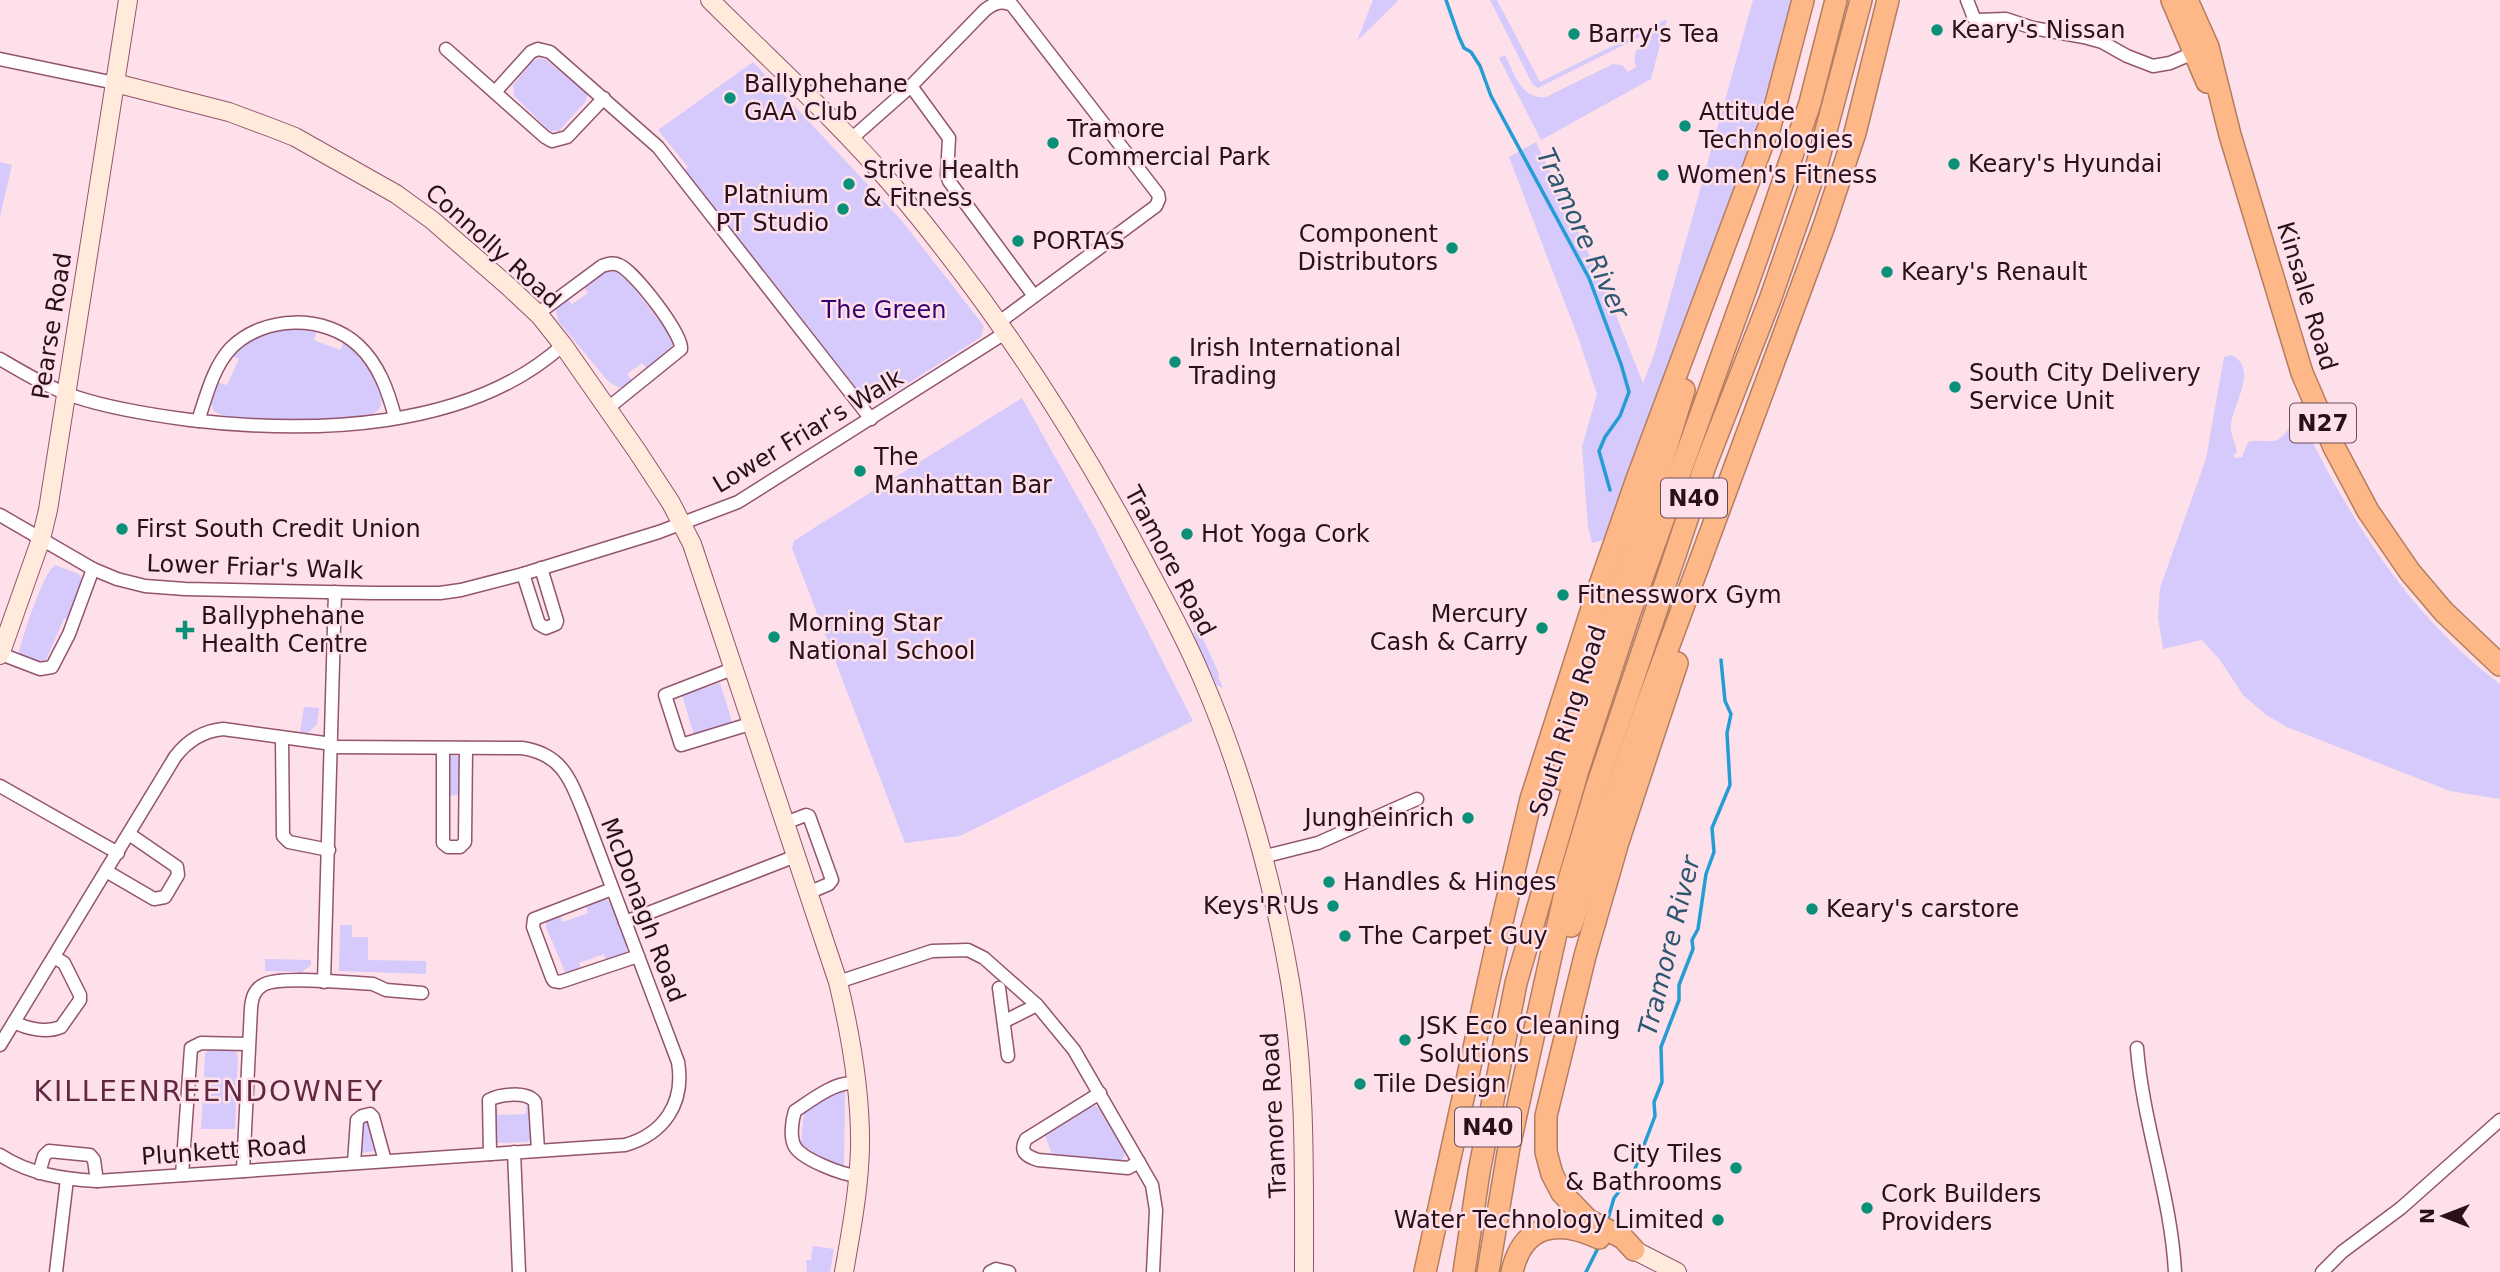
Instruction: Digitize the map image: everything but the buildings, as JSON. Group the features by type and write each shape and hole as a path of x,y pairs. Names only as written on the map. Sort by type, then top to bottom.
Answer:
{"highway":[{"path":"1516,983 1559,787 1587,686 1747,210 1803,0"},
{"name":"South Ring Road","path":"1464,1272 1484,1147 1516,983 1578,770 1630,612 1810,103 1836,0"},
{"name":"South Ring Road","path":"1488,1272 1509,1147 1565,893 1597,786 1705,466 1771,298 1816,169 1861,0"},
{"path":"1509,1147 1583,887 1646,707 1824,226 1854,133 1888,0"},
{"name":"Kinsale Road","path":"2172,0 2201,50"},
{"name":"Kinsale Road","path":"2187,0 2302,373 2334,447 2368,511 2410,572 2444,612 2500,665"},
{"path":"1424,1272 1531,799 1595,599 1637,480 1773,116"},
{"path":"1634,1250 1623,1238 1588,1220 1562,1194 1552,1174 1546,1152 1546,1116 1585,956 1618,842 1733,498 1770,373"},
{"path":"1541,1001 1605,794 1656,644 1704,523 1760,398"},
{"path":"1512,1272 1521,1249 1532,1236 1545,1228 1580,1228 1619,1248 1634,1250"}],"street":[{"name":"Pearse Road","path":"93,569 69,634 52,667 40,669 0,655 41,539 48,510 128,0"},
{"name":"Tramore Road","path":"710,0 851,139 928,230 1002,328 1095,472 1171,613 1218,717 1238,775 1262,857 1290,982 1303,1125 1304,1272"},
{"path":"1967,0 1973,18 1977,20 2007,19 2033,28 2084,37 2102,42 2126,56 2153,65 2171,63 2201,50"},
{"name":"Lower Friar's Walk","path":"0,515 93,569 117,579 155,587 440,593 523,574 682,524 751,495 871,419 1002,328 1034,296 1158,203 1158,194 1012,5 1006,2 999,2 985,10 911,86"},
{"path":"446,48 552,141 567,137 604,98"},
{"path":"495,92 531,52 538,49 550,52 604,98 658,147 871,419"},
{"name":"Connolly Road","path":"0,59 115,83 229,112 295,137 413,205 482,263 540,316 608,408 671,502 692,544 838,982 852,1046 860,1148 853,1220 844,1272"},
{"path":"851,139 911,86 949,138 948,181 1034,296"},
{"path":"540,316 544,309 602,266 610,263 623,267 653,301 680,338 681,349 608,408"},
{"path":"198,421 214,377 230,349 260,328 295,323 332,330 359,346 382,378 395,417"},
{"path":"0,359 66,393 127,410 198,421 298,427 357,423 453,405 490,392 532,370 563,345"},
{"path":"523,574 539,624 546,628 557,621 541,568"},
{"path":"324,982 335,592"},
{"path":"735,668 666,695 681,746 752,723"},
{"name":"McDonagh Road","path":"0,1045 175,757 193,739 223,729 332,746 532,749 559,765 570,780 678,1062 680,1080 674,1108 664,1122 646,1136 625,1145"},
{"path":"282,738 283,836 289,842 329,850"},
{"path":"443,748 443,843 448,848 457,848 466,842 466,748"},
{"path":"0,786 118,853"},
{"path":"1262,857 1318,844 1417,799"},
{"path":"443,802 466,802"},
{"path":"785,823 809,816 832,880 808,893"},
{"path":"106,871 154,899 165,897 178,875 177,867 129,835"},
{"path":"625,922 796,856"},
{"path":"612,889 534,919 533,927 552,978 560,982 638,956"},
{"path":"838,982 932,951 968,950 997,967 1037,1005 1074,1049 1139,1162 1155,1195 1153,1272"},
{"path":"14,1023 24,1027 56,1030 80,1000 64,963 54,957"},
{"path":"243,1171 248,1044 253,997 262,985 278,981 373,984 386,990 422,993"},
{"path":"999,988 1008,1056"},
{"path":"1005,1021 1037,1005"},
{"path":"181,1175 191,1048 201,1043 248,1044"},
{"path":"2137,1048 2140,1086 2170,1225 2175,1272"},
{"path":"856,1084 849,1082 835,1087 795,1111 792,1142 799,1152 837,1172 858,1175"},
{"path":"1100,1093 1026,1139 1022,1145 1023,1153 1038,1160 1128,1168 1139,1162"},
{"path":"489,1154 489,1100 495,1097 525,1095 536,1102 538,1150"},
{"path":"354,1163 357,1120 370,1114 385,1161"},
{"path":"2322,1272 2342,1252 2401,1208 2500,1120"},
{"name":"Plunkett Road","path":"0,1155 39,1173 67,1179 97,1181 625,1145"},
{"path":"39,1173 44,1156 49,1151 90,1155 94,1160 97,1181"},
{"path":"514,1152 519,1272"},
{"path":"56,1272 67,1179"},
{"path":"1634,1250 1677,1272"},
{"path":"990,1272 996,1269 1009,1272"}],"green space":[{"path":"1373,0 1399,0 1357,41"},
{"path":"1490,0 1497,0 1540,82 1667,19 1651,79 1541,140 1499,58 1505,55 1525,90 1537,97 1546,97 1613,64 1622,65 1628,72 1636,67 1637,50 1652,39 1648,33 1538,88 1533,85"},
{"path":"1753,0 1792,0 1766,97 1608,539 1592,543 1588,527 1582,447 1597,394 1509,157 1536,142 1605,288 1643,383 1654,355"},
{"path":"539,58 546,60 588,94 585,102 559,131 550,131 514,96 513,85 532,62"},
{"name":"The Green","path":"753,62 902,221 984,326 981,337 882,400 870,399 857,389 685,170 688,167 658,130"},
{"path":"0,162 12,165 0,217"},
{"path":"601,273 622,273 673,338 674,343 670,352 649,370 642,363 627,374 634,383 619,388 608,381 558,321 556,310 567,299 572,304 588,293 583,286"},
{"path":"294,327 317,330 314,340 340,350 344,342 350,347 371,373 381,392 382,401 376,412 359,417 280,422 240,420 213,410 211,403 217,382 227,385 239,359 231,355 260,335"},
{"path":"2231,355 2239,361 2244,378 2232,417 2231,432 2237,452 2233,456 2242,457 2248,442 2277,440 2293,423 2303,423 2342,496 2386,566 2439,629 2468,658 2500,684 2500,799 2450,791 2287,727 2266,715 2243,695 2220,660 2202,640 2163,649 2158,618 2160,588 2206,459 2224,357"},
{"path":"1022,398 1096,530 1193,721 960,836 905,843 792,548 794,541 817,526"},
{"path":"55,565 79,574 84,582 71,616 64,619 46,660 42,663 26,659 19,652 39,592"},
{"path":"1193,617 1223,688 1216,685 1195,641"},
{"path":"720,683 733,725 695,738 682,695"},
{"path":"304,707 319,708 317,724 308,733 300,732"},
{"path":"449,756 462,759 462,795 445,796 445,760"},
{"path":"604,897 620,923 627,954 607,962 604,954 579,963 582,972 566,974 546,927 546,920 559,914 563,922 588,913 585,903"},
{"path":"340,925 352,925 352,937 368,937 368,960 426,961 426,974 339,971"},
{"path":"265,959 311,960 311,965 302,972 265,971"},
{"path":"234,1048 238,1056 235,1129 201,1129 205,1054 209,1049"},
{"path":"845,1090 843,1169 801,1146 801,1142 804,1111 830,1094"},
{"path":"1091,1104 1099,1108 1124,1151 1121,1162 1052,1154 1044,1133"},
{"path":"526,1105 531,1109 531,1139 527,1142 497,1143 494,1139 495,1107 497,1106 498,1115 526,1114"},
{"path":"369,1120 376,1151 361,1153 360,1123"},
{"path":"813,1246 834,1249 830,1272 807,1272 806,1260 811,1260"}],"waterway":[{"name":"Tramore River","path":"1446,0 1464,48 1471,52 1480,66 1491,96 1589,278 1621,364 1629,392 1620,416 1599,451 1610,490"},
{"name":"Tramore River","path":"1607,1222 1614,1198 1633,1174 1655,1116 1654,1102 1662,1082 1661,1047 1679,1000 1679,985 1693,949 1692,940 1698,929 1706,874 1714,852 1712,828 1730,785 1727,733 1731,714 1725,701 1721,660"},
{"name":"Tramore River","path":"1586,1272 1599,1246"}],"place":[{"name":"Keary's Nissan","path":"1937,30"},
{"name":"Barry's Tea","path":"1574,34"},
{"name":"Ballyphehane GAA Club","path":"730,98"},
{"name":"Attitude Technologies","path":"1685,126"},
{"name":"Tramore Commercial Park","path":"1053,143"},
{"name":"Keary's Hyundai","path":"1954,164"},
{"name":"Women's Fitness","path":"1663,175"},
{"name":"Strive Health & Fitness","path":"849,184"},
{"name":"Platnium PT Studio","path":"843,209"},
{"name":"PORTAS","path":"1018,241"},
{"name":"Component Distributors","path":"1452,248"},
{"name":"Keary's Renault","path":"1887,272"},
{"name":"Irish International Trading","path":"1175,362"},
{"name":"South City Delivery Service Unit","path":"1955,387"},
{"name":"The Manhattan Bar","path":"860,471"},
{"name":"First South Credit Union","path":"122,529"},
{"name":"Hot Yoga Cork","path":"1187,534"},
{"name":"Fitnessworx Gym","path":"1563,595"},
{"name":"Mercury Cash & Carry","path":"1542,628"},
{"name":"Ballyphehane Health Centre","path":"185,630"},
{"name":"Morning Star National School","path":"774,637"},
{"name":"Jungheinrich","path":"1468,818"},
{"name":"Handles & Hinges","path":"1329,882"},
{"name":"Keys'R'Us","path":"1333,906"},
{"name":"Keary's carstore","path":"1812,909"},
{"name":"The Carpet Guy","path":"1345,936"},
{"name":"JSK Eco Cleaning Solutions","path":"1405,1040"},
{"name":"Tile Design","path":"1360,1084"},
{"name":"City Tiles & Bathrooms","path":"1736,1168"},
{"name":"Cork Builders Providers","path":"1867,1208"},
{"name":"Water Technology Limited","path":"1718,1220"}],"district":[{"name":"KILLEENREENDOWNEY","path":"209,1091"}]}
